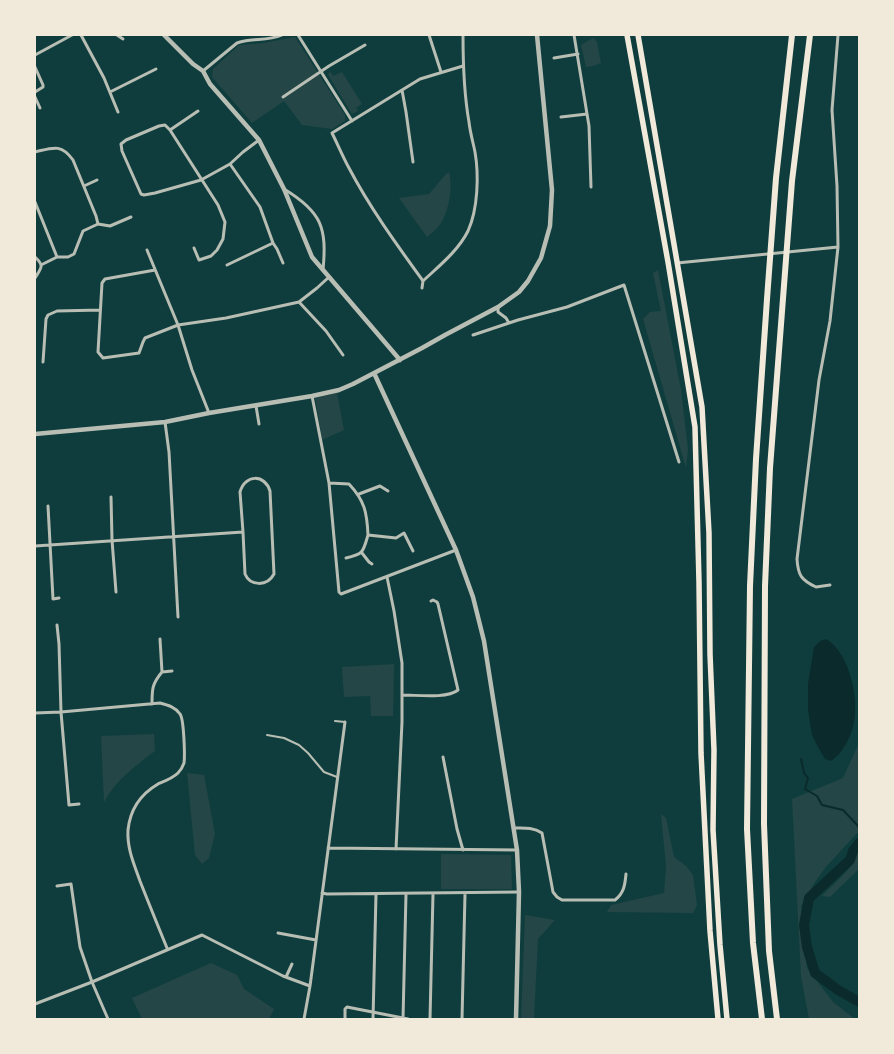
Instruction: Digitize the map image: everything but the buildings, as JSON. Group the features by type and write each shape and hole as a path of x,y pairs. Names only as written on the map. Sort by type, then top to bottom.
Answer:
{"highway":[{"path":"627,35 668,262 695,427 701,753 710,931 718,1019"},
{"path":"638,35 702,407 708,533 714,750 713,830 720,945 727,1019"},
{"path":"762,1019 753,944 747,829 750,586 766,298 776,178 792,35"},
{"path":"778,1019 769,951 764,824 765,586 770,468 791,191 810,35"}],"street":[{"path":"35,55 72,35"},
{"path":"81,35 118,112"},
{"path":"116,35 123,39"},
{"path":"164,35 193,64 203,71 210,84 259,140 284,189 312,257 400,360"},
{"path":"241,35 243,40"},
{"path":"203,71 237,42 243,40 267,40 282,35"},
{"path":"298,35 352,121"},
{"path":"428,35 441,72"},
{"path":"422,288 423,281 457,247 468,230 474,214 477,168 468,122 463,66 463,35"},
{"path":"35,434 165,422 312,396 346,387 498,308 519,292 535,269 550,226 552,190 537,35"},
{"path":"574,35 589,126 591,187"},
{"path":"830,585 816,587 801,578 797,558 820,380 830,321 838,247 837,186 832,110 838,35"},
{"path":"282,97 365,45"},
{"path":"554,58 578,54"},
{"path":"423,281 364,194 349,169 332,133 420,79 463,66"},
{"path":"35,67 43,88 35,92"},
{"path":"110,92 156,69"},
{"path":"402,90 414,162"},
{"path":"35,97 40,108"},
{"path":"170,130 198,111"},
{"path":"561,118 587,114"},
{"path":"194,248 199,260 213,255 223,239 226,227 223,214 218,205 202,180 170,130 166,125 159,126 121,144 122,151 140,194 144,195 202,180 230,164 259,140"},
{"path":"35,152 48,148 56,148 67,152 73,160 98,224"},
{"path":"230,164 260,207 273,243 284,263"},
{"path":"84,186 97,180"},
{"path":"284,189 297,196 320,222 324,247 323,271"},
{"path":"35,202 37,214 58,257"},
{"path":"41,265 58,257 68,257 74,254 83,231 98,224 110,226 131,217"},
{"path":"227,265 273,243"},
{"path":"677,263 838,247"},
{"path":"147,250 178,325 192,370 209,413"},
{"path":"35,257 42,268 35,278"},
{"path":"155,270 105,279 102,283 98,352 103,358 139,353 145,338 178,325 226,318 300,302 329,277"},
{"path":"473,335 567,307 624,285 679,462"},
{"path":"300,302 326,331 343,355"},
{"path":"498,308 498,312 509,323"},
{"path":"43,362 46,319 48,315 57,311 100,310"},
{"path":"374,373 456,550 473,597 484,641 517,850 519,892 516,1019"},
{"path":"312,396 329,483 339,592 341,594 456,550"},
{"path":"256,406 259,424"},
{"path":"165,422 169,452 178,618"},
{"path":"260,479 266,482 270,491 274,574 268,582 253,583 245,574 242,532 240,492 242,486 244,482 249,480 260,479"},
{"path":"329,483 349,484 358,494 367,516 368,535 362,553 346,558"},
{"path":"358,494 380,486 388,491"},
{"path":"111,497 116,592"},
{"path":"48,506 52,599 59,598"},
{"path":"35,546 242,532"},
{"path":"368,535 396,538 404,533 413,551"},
{"path":"362,553 372,564"},
{"path":"386,577 394,611 402,663 403,695 396,849"},
{"path":"403,695 442,695 458,690 438,604 432,601"},
{"path":"57,626 60,712 69,805 79,804"},
{"path":"152,704 152,687 162,672 160,639"},
{"path":"162,672 172,671"},
{"path":"35,713 160,704 170,706 181,715 184,763 177,774 152,788 138,801 128,829 128,846 131,857 148,903 168,948"},
{"path":"304,1019 345,722"},
{"path":"443,757 463,850"},
{"path":"514,828 528,828 542,833 553,892 562,900 615,900 621,896 625,888 626,874"},
{"path":"328,848 517,850"},
{"path":"57,886 71,884 80,947 92,982 108,1019"},
{"path":"322,893 465,894 519,892"},
{"path":"373,1019 376,894"},
{"path":"403,1018 406,894"},
{"path":"430,1019 433,894"},
{"path":"462,1019 465,894"},
{"path":"278,933 316,940"},
{"path":"35,1004 92,982 202,934 286,977 310,986"},
{"path":"286,977 292,964"},
{"path":"345,1019 345,1009 347,1007 408,1019"}],"lane":[{"path":"335,721 345,722"},
{"path":"267,735 284,738 298,745 308,752 324,772 338,777"}],"shaded area":[{"path":"295,37 345,115 345,121 332,129 302,125 284,101 252,123 212,77 213,69 239,45"},
{"path":"594,38 597,42 601,63 586,67 581,45"},
{"path":"330,71 333,76 342,72 362,104 356,108 358,111 352,114 328,75"},
{"path":"449,172 450,191 444,218 440,225 427,237 399,198 429,194"},
{"path":"658,270 681,390 688,449 686,468 643,319 650,312 661,311 653,273"},
{"path":"337,393 344,430 322,440 315,397"},
{"path":"826,639 835,646 842,656 848,668 855,696 854,722 851,733 845,746 831,761 825,759 812,735 808,710 808,684 814,647 820,641"},
{"path":"394,664 393,716 371,716 370,696 344,697 342,667"},
{"path":"154,734 155,751 120,780 104,802 101,736"},
{"path":"859,743 859,831 825,868 801,906 807,968 833,1002 855,1019 809,1019 801,976 792,799 843,778"},
{"path":"187,773 204,775 215,834 209,858 202,864 195,855"},
{"path":"661,814 666,818 674,857 686,866 693,875 697,905 693,913 607,912 611,905 664,893 666,866"},
{"path":"859,848 859,869 830,897 822,896 849,868"},
{"path":"441,854 511,855 512,889 441,889"},
{"path":"525,915 555,920 538,939 534,1019 521,1019"},
{"path":"211,963 237,975 244,989 274,1009 269,1019 142,1019 132,998"}],"waterway":[{"path":"801,759 804,773 808,778 805,789 817,796 822,805 843,810 859,827"},
{"path":"859,843 853,851 850,860 809,898 804,925 807,947 815,973 838,990 859,1002"}]}
